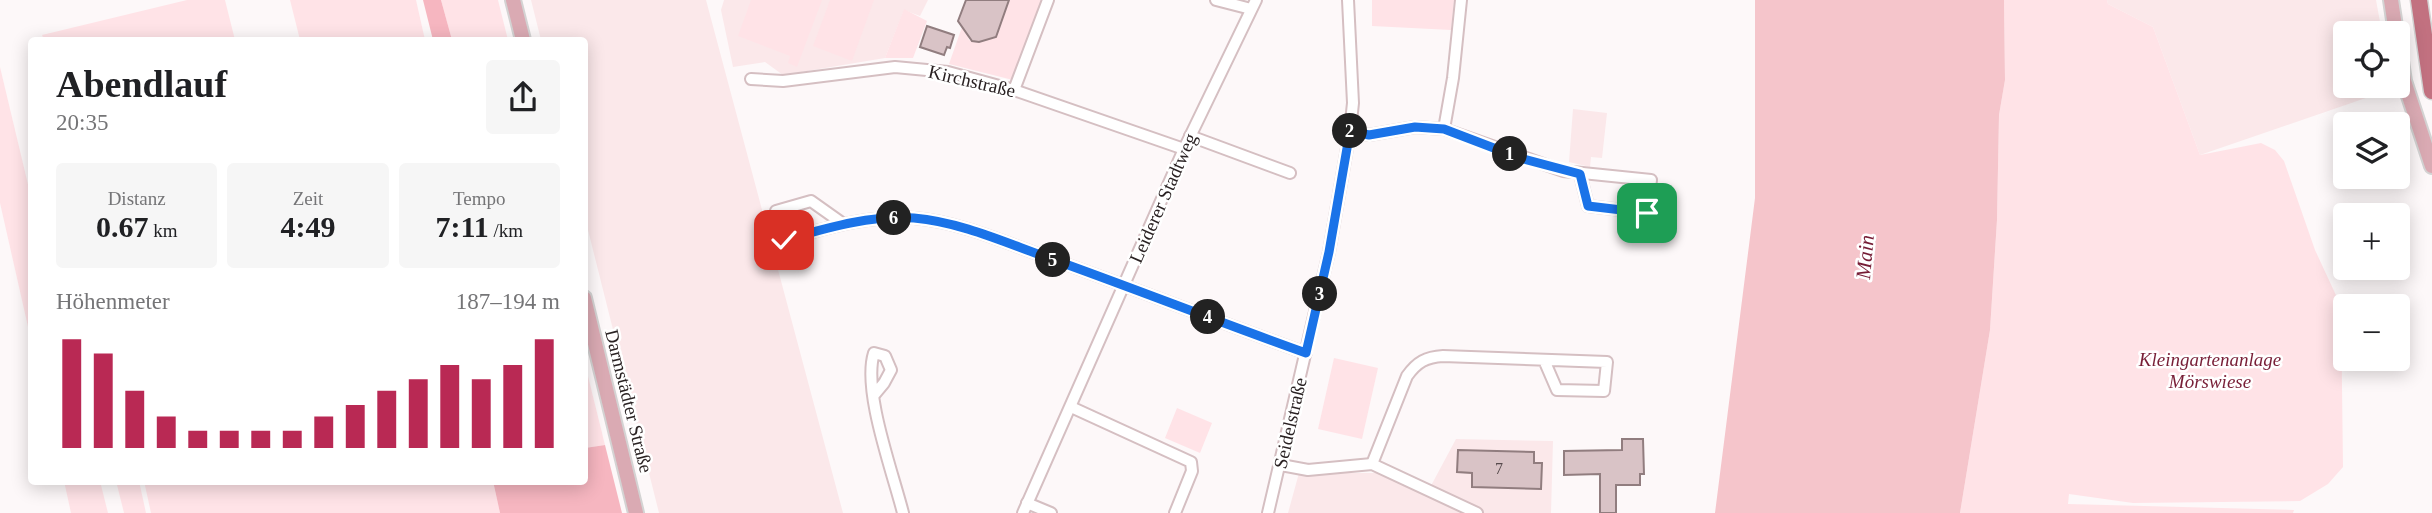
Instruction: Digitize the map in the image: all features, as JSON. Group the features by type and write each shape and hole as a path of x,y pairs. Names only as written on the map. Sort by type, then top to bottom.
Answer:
{"highway":[{"path":"2419,0 2432,92"}],"main road":[{"path":"513,0 522,37"},
{"path":"2391,0 2394,21"},
{"path":"2410,98 2432,166"},
{"name":"Darmstädter Straße","path":"588,315 636,513"}],"street":[{"path":"1014,90 1048,0"},
{"path":"1216,0 1253,5"},
{"name":"Seidelstraße","path":"1269,513 1329,252 1350,131 1353,103 1348,0"},
{"path":"1444,129 1453,78 1461,0"},
{"name":"Leiderer Stadtweg","path":"1025,508 1184,149 1253,5"},
{"name":"Kirchstraße","path":"751,79 783,81 895,67 948,72 1014,90 1184,149"},
{"path":"1350,131 1369,135 1415,127 1444,129 1520,158 1580,174 1651,180 1647,213 1588,206 1580,174"},
{"path":"1190,136 1290,173"},
{"path":"842,223 811,201 776,211 784,240 842,223 884,218 916,218 949,224 1125,285 1306,353"},
{"path":"1373,464 1407,376 1421,360 1443,356 1544,359 1607,362 1604,391 1557,390 1544,359"},
{"path":"874,395 903,513"},
{"path":"1071,407 1191,461 1192,471 1175,513"},
{"path":"1281,465 1308,470 1373,464 1477,513"},
{"path":"1025,508 1051,513"}],"shaded area":[{"path":"423,0 441,0 451,37 432,37"},
{"path":"531,0 706,0 843,513 659,513 588,230 588,37 540,37"},
{"path":"724,0 928,0 920,16 904,10 885,58 783,75 765,62 733,67 721,10"},
{"path":"2107,0 2376,0 2380,21 2333,21 2333,98 2366,98 2200,155 2153,27 2108,4"},
{"path":"1573,109 1607,113 1602,158 1591,157 1590,167 1569,162"},
{"path":"1456,439 1553,441 1551,513 1288,513 1299,473 1381,473 1426,495"},
{"path":"605,445 622,513 500,513 494,485 588,485 588,448"}],"green space":[{"path":"187,0 225,0 234,37 43,37 42,35"},
{"path":"290,0 416,0 424,37 299,37"},
{"path":"441,0 498,0 507,37 451,37"},
{"path":"751,0 822,0 797,67 788,63 790,56 738,36"},
{"path":"830,0 874,0 852,61 813,46"},
{"path":"1009,0 1042,0 1013,80 949,64 962,27 966,29 969,40 974,42 996,37"},
{"path":"1372,0 1454,0 1451,30 1372,26"},
{"name":"Kleingartenanlage Mörswiese","path":"2004,0 2107,0 2108,4 2153,27 2200,155 2261,143 2275,150 2284,161 2315,250 2335,294 2333,294 2333,371 2342,371 2343,467 2328,484 2300,501 2133,503 2069,494 2068,504 2294,510 2293,513 1960,513 1990,330 1997,220 1999,115 2005,80"},
{"path":"904,9 927,21 913,58 885,58"},
{"path":"0,67 28,184 28,327 0,203"},
{"path":"1334,358 1378,368 1362,439 1318,429"},
{"path":"588,376 605,445 588,448"},
{"path":"1177,408 1212,423 1200,453 1165,438"},
{"path":"65,485 101,485 108,513 71,513"},
{"path":"117,485 140,485 146,513 124,513"},
{"path":"145,485 494,485 500,513 151,513"}],"water":[{"name":"Main","path":"1755,0 2004,0 2005,80 1999,115 1997,220 1990,330 1960,513 1715,513 1755,198"}],"building":[{"path":"966,0 1009,0 996,37 979,42 972,41 958,21"},
{"path":"927,26 954,35 950,48 947,47 944,55 920,47"},
{"path":"1622,439 1643,439 1644,474 1640,474 1640,485 1616,485 1616,513 1600,513 1600,474 1564,475 1564,451 1622,450"},
{"path":"1458,450 1534,452 1534,463 1542,463 1541,489 1472,487 1472,473 1457,472"}],"route":[{"path":"784,240 842,223 884,218 916,218 949,224 1125,285 1306,353 1329,252 1350,131 1369,135 1415,127 1444,129 1520,158 1580,174 1588,206 1647,213"}]}
